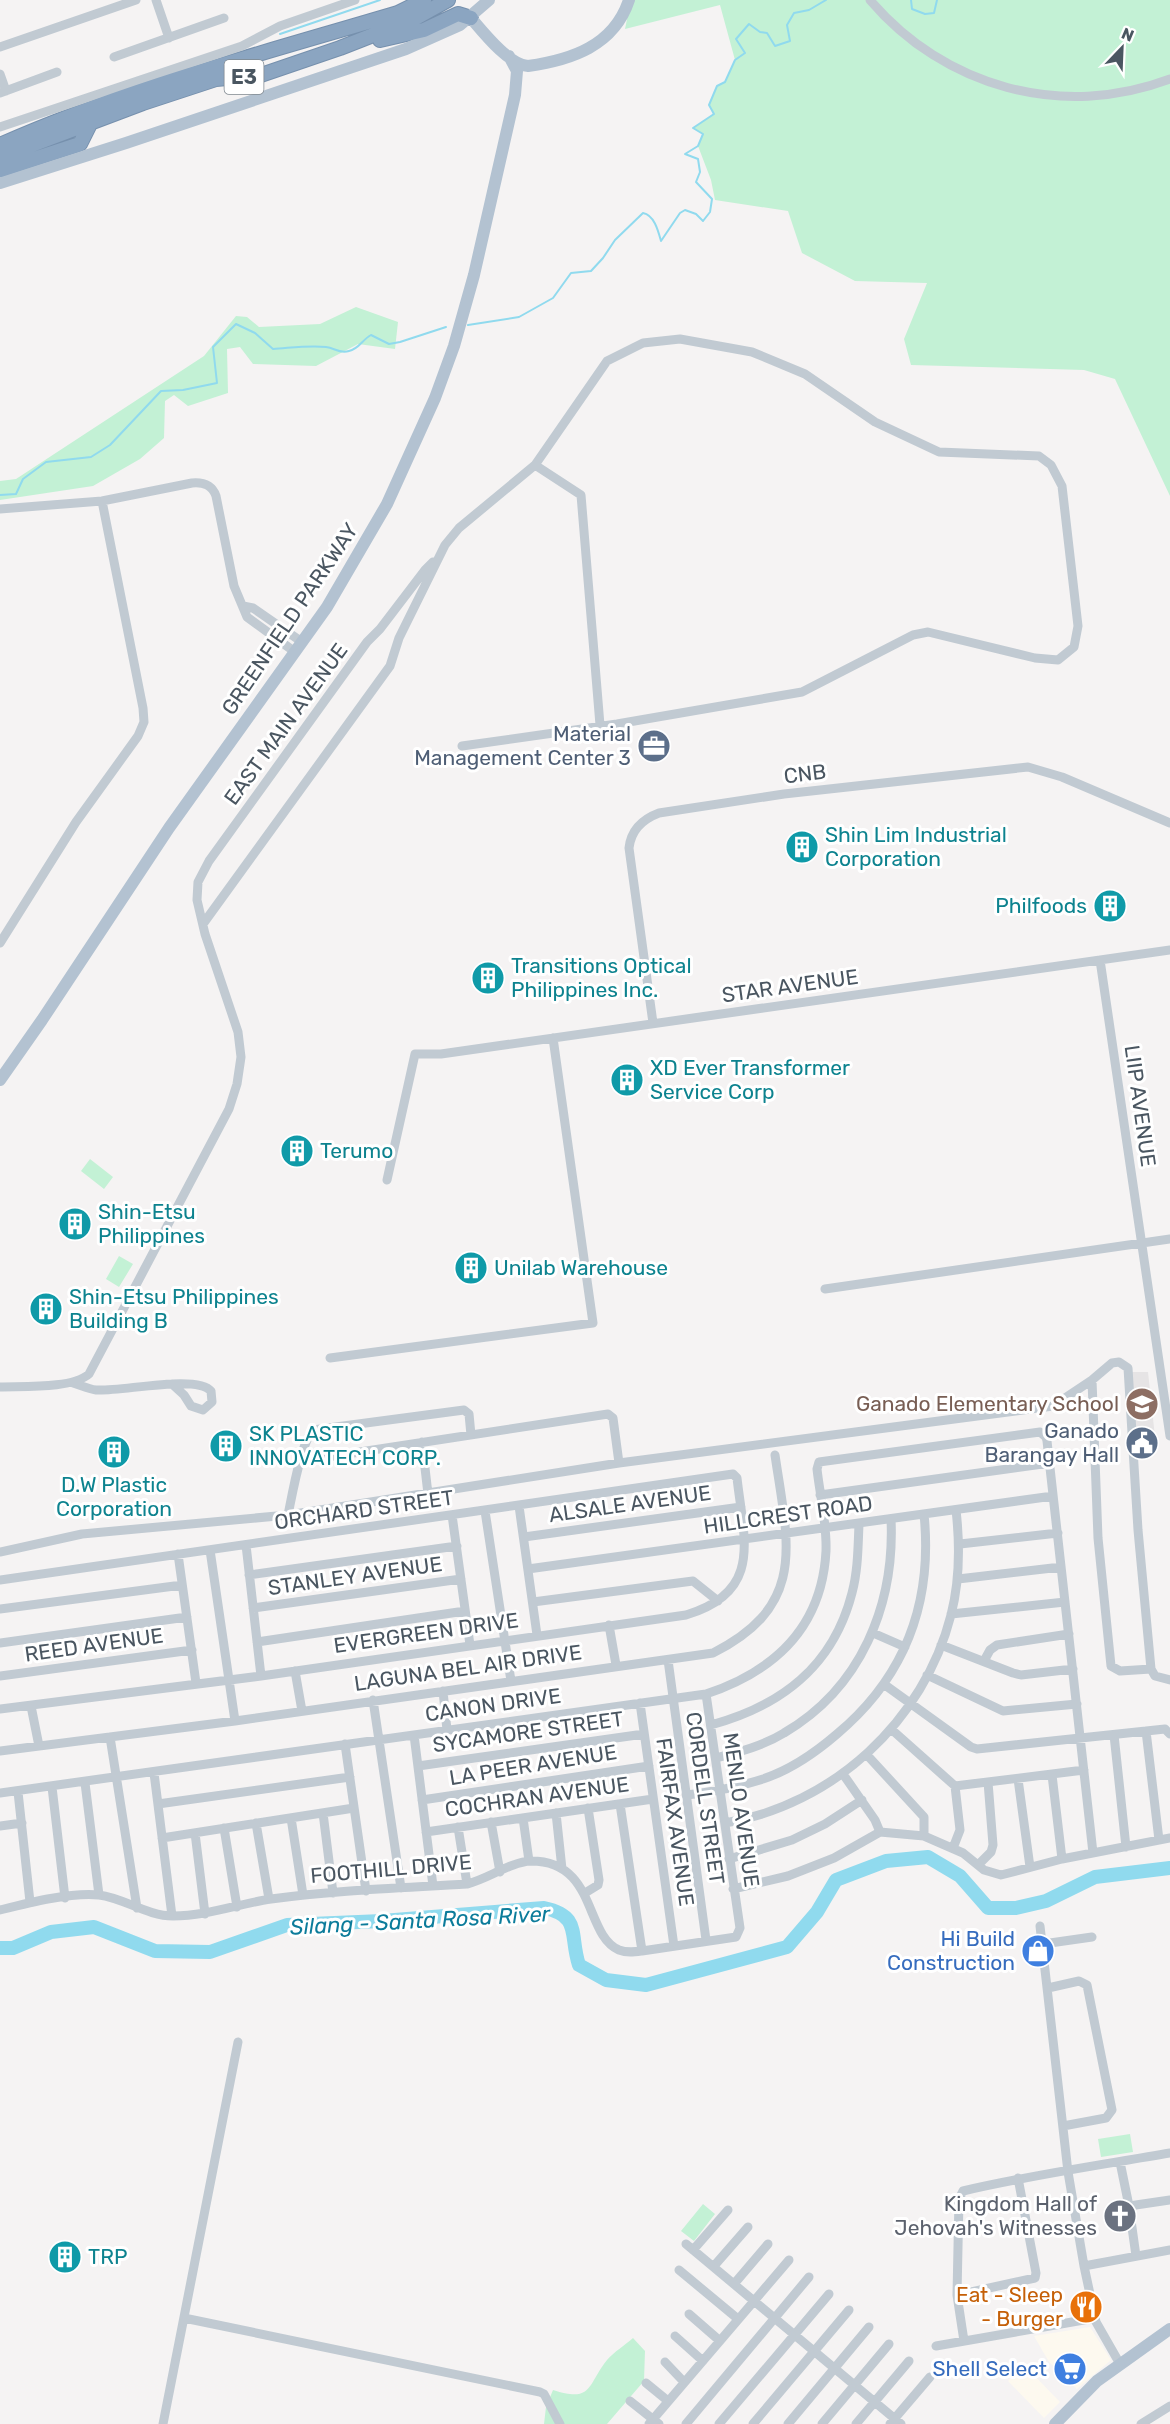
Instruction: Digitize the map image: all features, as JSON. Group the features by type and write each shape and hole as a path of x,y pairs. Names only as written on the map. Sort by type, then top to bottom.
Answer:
{"highway":[{"name":"E3","path":"0,145 88,109 210,68 398,13 424,0"},
{"name":"E3","path":"0,157 92,120 216,79 261,75 340,48 414,19 447,0"},
{"path":"340,48 416,32 458,14 471,18"},
{"path":"0,170 80,144 92,120"}],"main road":[{"path":"0,183 370,62 451,30 471,18 489,0"},
{"path":"538,65 573,56 593,47 615,27 628,0"},
{"name":"GREENFIELD PARKWAY","path":"471,18 509,56 523,66 538,65"},
{"name":"GREENFIELD PARKWAY","path":"0,1080 169,828 298,647 361,551 387,504 445,371 466,308 515,95 518,73 509,56"},
{"name":"GREENFIELD PARKWAY","path":"515,95 524,75 538,65"},
{"path":"1055,2424 1097,2382 1170,2329"}],"street":[{"path":"0,47 136,0"},
{"path":"156,0 169,38"},
{"path":"0,127 242,46 280,26 355,0"},
{"path":"870,0 895,27 931,55 968,75 1006,88 1047,96 1088,97 1128,92 1170,80"},
{"path":"114,57 224,18"},
{"path":"0,74 3,92 57,72"},
{"name":"EAST MAIN AVENUE","path":"71,1383 86,1377 96,1362 229,1109 237,1084 241,1057 238,1032 203,924 197,892 198,882 206,866 367,642 380,629 459,528 535,465 607,361 643,343 680,339 752,352 805,374 875,422 939,452 1039,456 1051,465 1062,486 1078,626 1074,647 1058,660 1035,658 928,632 913,635 802,692 462,746"},
{"path":"535,465 581,495 600,725"},
{"path":"0,509 102,501 192,483 210,486 216,496 235,590 243,606 253,608 298,647"},
{"path":"0,943 80,817 138,736 144,722 102,501"},
{"name":"EAST MAIN AVENUE","path":"203,924 390,666 399,638 437,558"},
{"name":"CNB","path":"653,1023 629,848 631,838 637,828 655,814 784,794 1028,767 1062,777 1170,823"},
{"name":"STAR AVENUE","path":"387,1180 415,1054 441,1054 1170,950"},
{"name":"LIIP AVENUE","path":"1100,960 1170,1436"},
{"path":"330,1358 593,1323 553,1038"},
{"path":"825,1289 1170,1239"},
{"path":"0,1552 82,1534 288,1515 619,1463 1053,1406 1092,1380 1112,1363 1119,1362 1128,1368 1138,1530 1151,1669 1155,1676 1170,1680"},
{"path":"1092,1380 1098,1538 1111,1666 1120,1671 1151,1669"},
{"path":"0,1387 71,1383 95,1390 172,1384"},
{"path":"288,1515 301,1461 309,1434 313,1430 464,1410 469,1414 471,1435"},
{"path":"301,1461 608,1414 613,1418 619,1463"},
{"name":"CANON DRIVE","path":"0,1793 85,1783 706,1694 735,1684 766,1666 794,1638 810,1615 819,1595 824,1573 825,1528 817,1464 821,1461 1034,1432 1043,1434 1047,1441 1050,1463"},
{"path":"422,1442 428,1494"},
{"name":"LAGUNA BEL AIR DRIVE","path":"0,1751 235,1721 713,1653 737,1641 753,1628 769,1610 780,1589 788,1551 776,1455"},
{"path":"820,1495 1050,1463 1094,1853"},
{"name":"ORCHARD STREET","path":"0,1580 733,1474"},
{"name":"EVERGREEN DRIVE","path":"0,1709 261,1676 686,1614 704,1609 718,1601 731,1588 745,1557 746,1540 737,1478 733,1474"},
{"name":"HILLCREST ROAD","path":"528,1569 1053,1496"},
{"path":"519,1506 537,1635"},
{"name":"ALSALE AVENUE","path":"524,1537 741,1507"},
{"path":"725,1823 778,1810 804,1798 843,1774 867,1755 912,1704 941,1645 951,1614 958,1579 960,1544 956,1510"},
{"path":"485,1511 511,1681"},
{"path":"687,1795 720,1791 764,1778 801,1761 849,1724 885,1685 905,1647 920,1602 924,1581 926,1536 924,1514"},
{"path":"453,1515 470,1645"},
{"path":"716,1758 752,1748 783,1734 811,1715 852,1670 880,1617 888,1582 892,1538 891,1519"},
{"path":"711,1725 740,1717 771,1702 797,1683 820,1659 839,1628 853,1590 859,1524"},
{"path":"960,1544 1058,1533"},
{"path":"246,1545 261,1676"},
{"path":"249,1575 456,1546"},
{"path":"210,1550 235,1721"},
{"path":"178,1554 196,1683"},
{"path":"958,1579 1062,1567"},
{"name":"STANLEY AVENUE","path":"253,1608 461,1579"},
{"path":"533,1602 693,1581 718,1601"},
{"path":"0,1609 182,1585"},
{"path":"951,1614 1065,1602"},
{"path":"257,1642 465,1611"},
{"path":"0,1644 187,1617"},
{"path":"609,1625 616,1665"},
{"path":"873,1633 905,1647"},
{"path":"984,1662 990,1650 997,1645 1069,1634"},
{"path":"941,1645 1021,1675 1073,1669"},
{"name":"REED AVENUE","path":"0,1676 192,1650"},
{"name":"CORDELL STREET","path":"668,1660 706,1940"},
{"path":"295,1671 302,1711"},
{"path":"927,1675 1003,1711 1077,1704"},
{"path":"885,1685 977,1749 1166,1729 1170,1734"},
{"path":"443,1691 447,1730"},
{"name":"MENLO AVENUE","path":"706,1694 739,1932 736,1937 706,1940"},
{"path":"373,1700 401,1888"},
{"name":"FAIRFAX AVENUE","path":"640,1703 674,1946"},
{"path":"32,1706 39,1746"},
{"path":"891,1730 955,1786 960,1830 953,1848"},
{"path":"1146,1731 1159,1840"},
{"name":"SYCAMORE STREET","path":"418,1766 644,1734"},
{"path":"414,1735 432,1886"},
{"path":"1114,1735 1126,1847"},
{"path":"110,1737 137,1908"},
{"path":"345,1744 366,1891"},
{"path":"867,1755 924,1817 924,1836"},
{"name":"LA PEER AVENUE","path":"422,1800 649,1766"},
{"path":"955,1786 1084,1770"},
{"path":"154,1773 172,1916"},
{"path":"843,1774 875,1820 880,1832"},
{"path":"1052,1775 1062,1859"},
{"path":"158,1803 350,1777"},
{"path":"1018,1779 1030,1867"},
{"path":"978,1865 991,1852 993,1845 988,1782"},
{"path":"85,1783 99,1895"},
{"path":"52,1787 65,1898"},
{"path":"18,1792 30,1902"},
{"name":"COCHRAN AVENUE","path":"426,1832 653,1799"},
{"path":"729,1859 792,1840 825,1824 862,1800"},
{"path":"620,1804 642,1951"},
{"path":"162,1838 354,1808"},
{"path":"585,1893 598,1884 599,1880 588,1808"},
{"path":"322,1813 333,1893"},
{"path":"556,1813 562,1869"},
{"path":"291,1818 303,1895"},
{"path":"524,1818 529,1861 545,1863 562,1869 585,1893 608,1942 616,1949 626,1953 706,1940"},
{"path":"491,1822 500,1872"},
{"path":"0,1826 22,1823"},
{"path":"256,1823 269,1899"},
{"path":"458,1827 467,1884"},
{"path":"224,1828 237,1906"},
{"path":"733,1889 788,1876 834,1858 880,1832 924,1836 953,1848 984,1870 1001,1875 1062,1859 1170,1838"},
{"path":"195,1833 204,1914"},
{"name":"FOOTHILL DRIVE","path":"0,1910 30,1902 99,1895 154,1914 172,1916 204,1914 269,1899 303,1895 467,1884 529,1861"},
{"path":"1040,1926 1068,2172 1084,2266 1096,2321 1123,2362"},
{"path":"1043,1944 1092,1937"},
{"path":"1048,1988 1079,1981 1086,1985 1112,2110 1106,2118 1063,2127"},
{"path":"163,2424 238,2042"},
{"path":"964,2341 957,2295 959,2199 963,2191 1018,2178 1068,2172 1170,2153"},
{"path":"1119,2162 1129,2206 1136,2256"},
{"path":"957,2295 1035,2278 1036,2273 1018,2178"},
{"path":"1129,2206 1170,2200"},
{"path":"728,2210 690,2247 875,2401 895,2422 930,2377"},
{"path":"714,2266 748,2227"},
{"path":"734,2284 768,2244"},
{"path":"1084,2266 1170,2250"},
{"path":"630,2402 654,2423 668,2401 789,2260"},
{"path":"679,2270 738,2319"},
{"path":"686,2424 809,2277"},
{"path":"719,2424 829,2294"},
{"path":"753,2424 849,2310"},
{"path":"689,2314 720,2340"},
{"path":"184,2318 540,2392 544,2394 560,2424"},
{"path":"936,2346 1096,2321"},
{"path":"788,2424 869,2327"},
{"path":"675,2336 703,2361"},
{"path":"822,2424 889,2344"},
{"path":"856,2424 909,2361"},
{"path":"665,2362 684,2382"},
{"path":"646,2383 668,2401"},
{"path":"1141,2424 1170,2406"}],"shaded area":[{"name":"Ganado Elementary School","path":"1132,1372 1148,1372 1155,1437 1134,1437"},
{"path":"1090,2327 1111,2360 1077,2389 1049,2362 1034,2336"},
{"path":"1024,2365 1060,2402 1044,2418 1008,2381"}],"green space":[{"path":"631,0 1170,0 1170,496 1115,379 1084,370 911,365 904,339 927,283 855,281 802,253 788,211 715,200 711,180 698,146 703,134 693,128 713,114 709,105 717,86 725,82 735,60 720,5 625,29"},
{"path":"356,307 398,322 395,349 358,344 316,366 253,364 240,347 227,349 228,393 188,406 174,395 165,401 164,438 140,459 93,486 0,500 0,481 16,479 204,356 236,316 247,317 259,327 320,324"},
{"path":"90,1159 113,1177 104,1189 81,1171"},
{"path":"119,1256 133,1264 119,1287 106,1279"},
{"path":"1130,2134 1133,2152 1101,2157 1098,2139"},
{"path":"703,2204 715,2214 694,2241 681,2231"},
{"path":"633,2338 645,2351 644,2381 607,2424 544,2424 546,2407 553,2390 582,2393 592,2384 607,2360"}],"waterway":[{"path":"280,34 380,0"},
{"path":"468,325 519,317 553,298 571,273 591,271 615,240 643,213 653,220 661,241 680,213 685,210 696,214 703,221 710,212 712,199 696,182 700,172 698,159 685,154 698,146 703,134 693,128 714,114 709,105 717,86 725,82 735,60 745,53 736,39 749,24 760,32 767,33 775,46 790,41 787,25 794,13 809,10 826,0"},
{"path":"911,0 912,9 925,14 934,13 937,0"},
{"path":"0,495 16,494 23,479 46,462 91,457 110,445 161,391 183,390 217,383 213,347 236,324 255,333 273,349 320,346 342,352 355,348 371,335 389,344 446,327"},
{"name":"Silang - Santa Rosa River","path":"0,1948 13,1948 51,1932 94,1927 155,1951 210,1952 287,1925 382,1921 544,1908 564,1916 569,1922 579,1965 606,1980 646,1985 787,1947 817,1912 836,1880 886,1861 928,1857 960,1876 988,1908 1016,1908 1046,1901 1095,1877 1170,1868"}],"place":[{"name":"Material Management Center 3","path":"654,746"},
{"name":"Shin Lim Industrial Corporation","path":"802,847"},
{"name":"Philfoods","path":"1110,906"},
{"name":"Transitions Optical Philippines Inc.","path":"488,978"},
{"name":"XD Ever Transformer Service Corp","path":"627,1080"},
{"name":"Terumo","path":"297,1151"},
{"name":"Shin-Etsu Philippines","path":"75,1224"},
{"name":"Unilab Warehouse","path":"471,1268"},
{"name":"Shin-Etsu Philippines Building B","path":"46,1309"},
{"name":"Ganado Elementary School","path":"1142,1404"},
{"name":"Ganado Barangay Hall","path":"1142,1443"},
{"name":"SK PLASTIC INNOVATECH CORP.","path":"226,1446"},
{"name":"D.W Plastic Corporation","path":"114,1452"},
{"name":"Hi Build Construction","path":"1038,1951"},
{"name":"Kingdom Hall of Jehovah's Witnesses","path":"1120,2216"},
{"name":"TRP","path":"65,2257"},
{"name":"Eat - Sleep - Burger","path":"1086,2307"},
{"name":"Shell Select","path":"1070,2369"}]}
